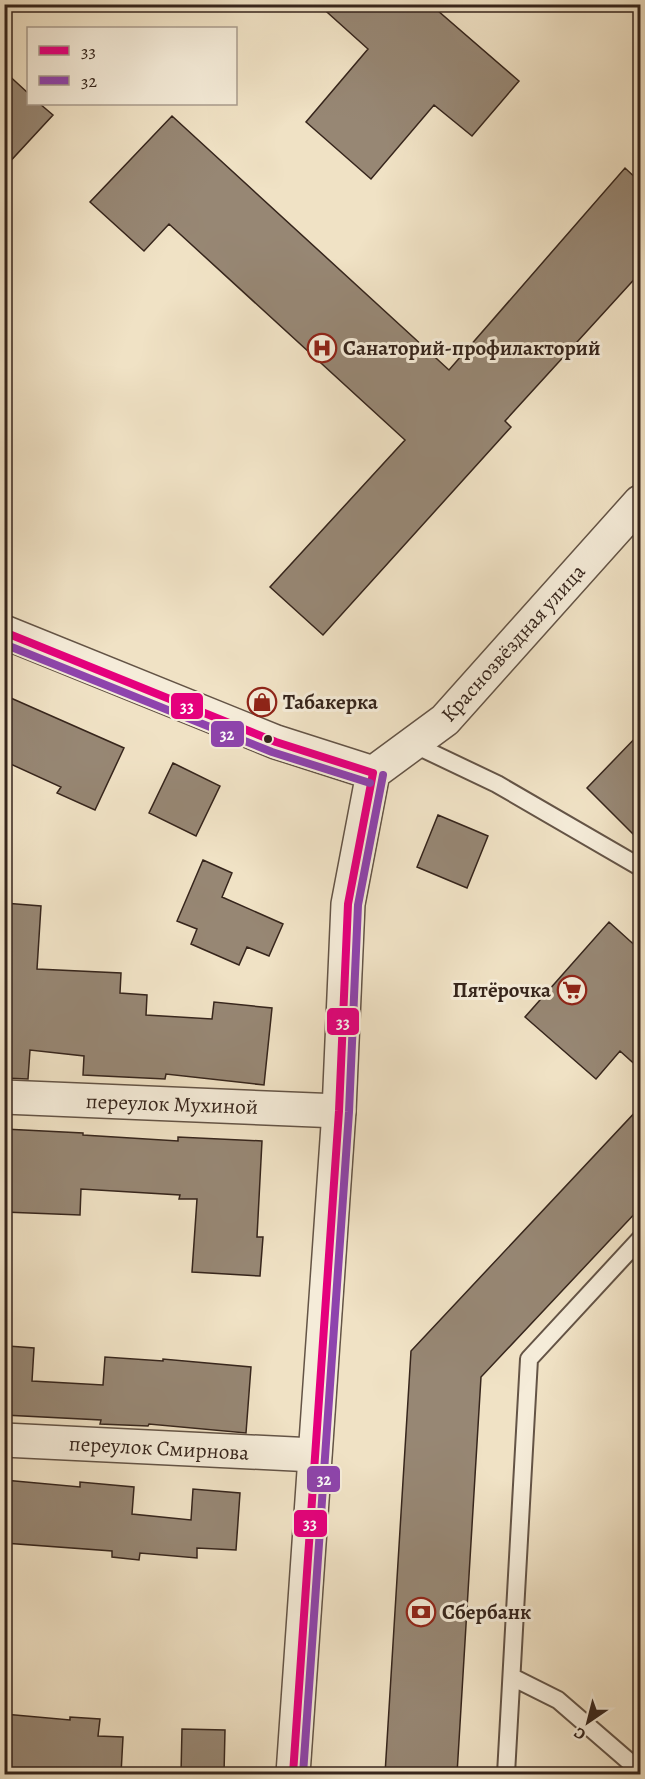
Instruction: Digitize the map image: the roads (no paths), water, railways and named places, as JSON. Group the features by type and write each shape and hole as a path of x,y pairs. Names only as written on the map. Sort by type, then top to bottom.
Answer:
{"street":[{"name":"Краснозвёздная улица","path":"373,773 445,720 640,504"},
{"path":"4,632 276,742 373,773 348,904 339,1111 293,1774"},
{"name":"переулок Мухиной","path":"4,1097 339,1111"},
{"name":"переулок Смирнова","path":"4,1440 314,1455"}],"lane":[{"path":"413,744 497,784 640,867"},
{"path":"506,1774 529,1359 640,1239"},
{"path":"512,1677 558,1700 640,1771"}],"place":[{"name":"Cанаторий-профилакторий","path":"322,348"},
{"name":"Табакерка","path":"262,702"},
{"name":"Пятёрочка","path":"572,990"},
{"name":"Сбербанк","path":"421,1612"}]}
